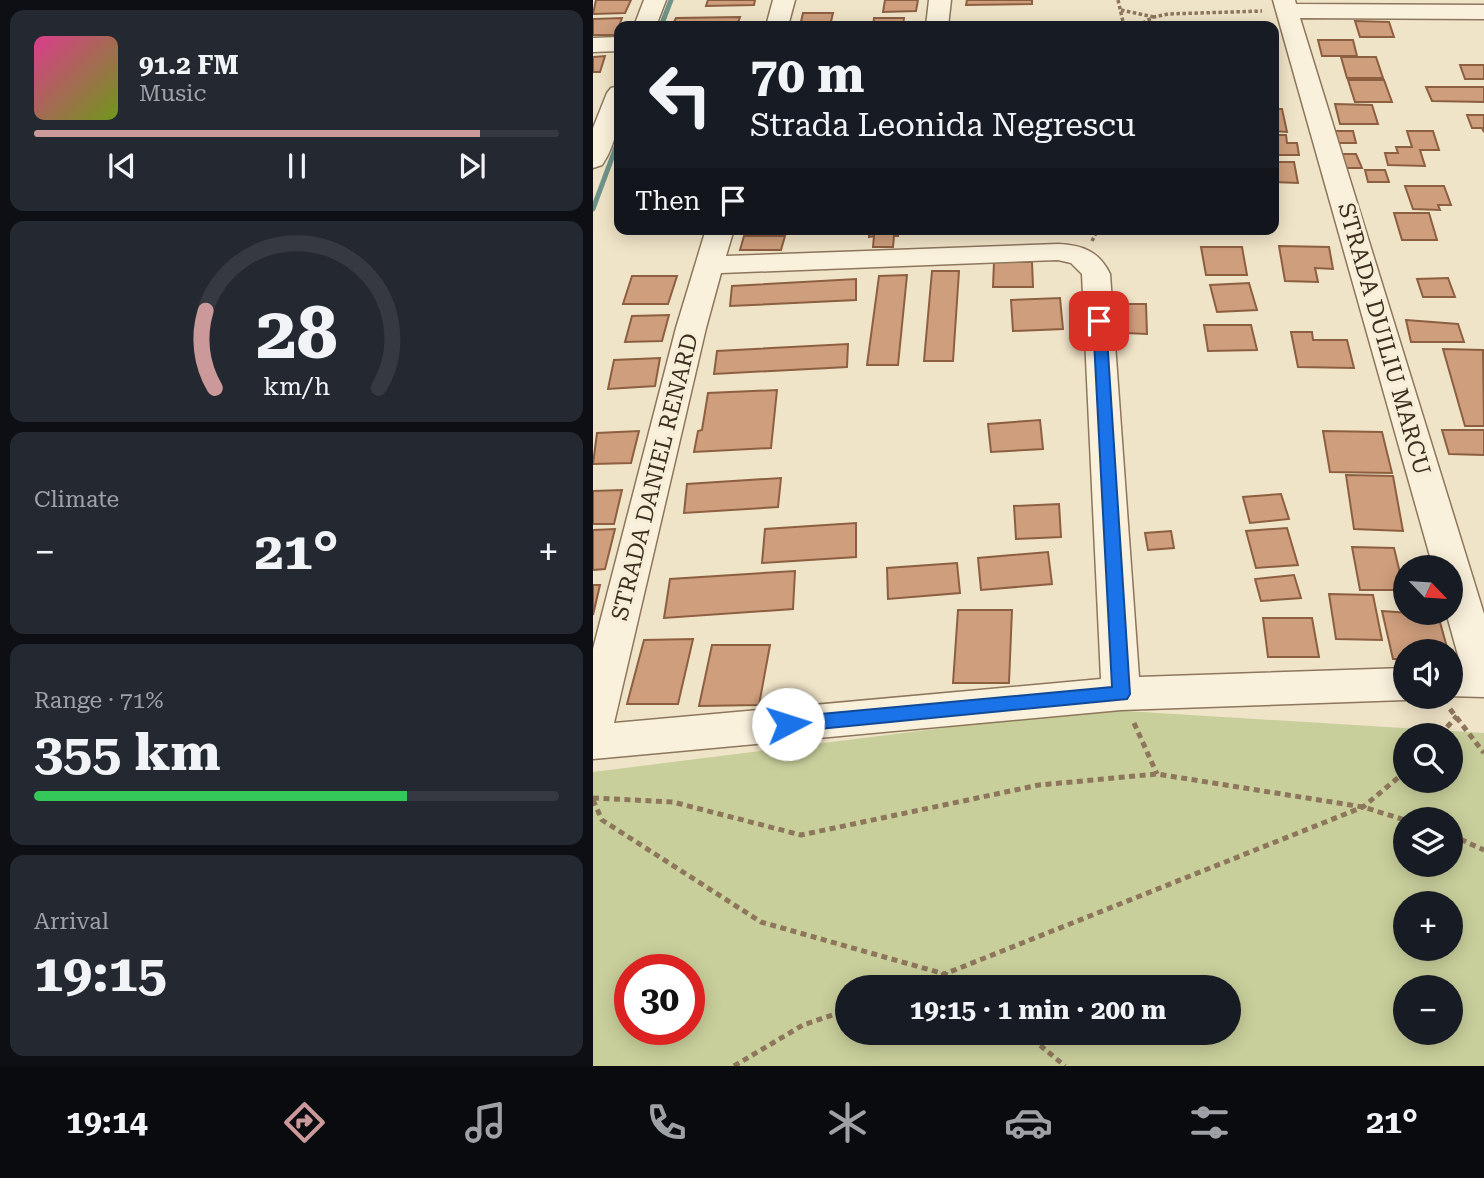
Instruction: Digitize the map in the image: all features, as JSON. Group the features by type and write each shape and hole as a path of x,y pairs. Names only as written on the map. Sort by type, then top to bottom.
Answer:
{"street":[{"path":"647,21 655,0"},
{"path":"778,21 784,0"},
{"path":"938,21 940,0"},
{"path":"1286,5 1484,12"},
{"name":"STRADA DUILIU MARCU","path":"1286,5 1484,680"},
{"path":"593,45 614,44"},
{"path":"593,160 614,106"},
{"name":"STRADA DANIEL RENARD","path":"593,726 691,328 718,235"},
{"path":"710,265 913,244 1072,253 1092,264 1096,274 1121,694"},
{"path":"1463,688 1484,680"},
{"path":"593,742 1121,694 1393,684"}],"path":[{"path":"1118,0 1123,21"},
{"path":"1121,10 1154,17 1286,5"},
{"path":"1146,21 1154,17"},
{"path":"1121,694 1157,774"},
{"path":"1458,709 1484,753"},
{"path":"1393,782 1363,807 948,975 761,922 602,820 593,799 673,802 801,835 1039,785 1157,774 1363,807 1393,816"},
{"path":"1463,840 1484,850"},
{"path":"734,1066 803,1026 835,1014"},
{"path":"1040,1045 1065,1066"}],"green space":[{"path":"1093,709 1393,727 1393,793 1463,793 1463,732 1484,733 1484,1066 593,1066 593,772"}],"building":[{"path":"596,0 631,0 625,13 593,14"},
{"path":"708,0 755,0 754,5 706,6"},
{"path":"885,0 918,0 916,11 883,12"},
{"path":"967,0 1032,0 1032,4 966,5"},
{"path":"803,13 833,13 831,21 801,21"},
{"path":"740,17 739,21 674,21 676,18"},
{"path":"622,18 621,21 614,21 614,35 593,35 593,19"},
{"path":"874,18 904,18 904,21 874,21"},
{"path":"1355,21 1389,22 1394,37 1360,37"},
{"path":"1318,40 1353,40 1357,56 1322,56"},
{"path":"605,56 600,72 593,72 593,57"},
{"path":"1341,57 1376,57 1383,78 1347,78"},
{"path":"1460,65 1484,65 1484,79 1465,79"},
{"path":"1348,80 1384,80 1392,102 1355,102"},
{"path":"1426,87 1484,87 1484,102 1432,101"},
{"path":"1335,104 1372,105 1378,124 1340,124"},
{"path":"1279,109 1282,109 1287,132 1279,131"},
{"path":"1467,115 1484,115 1484,132 1482,128 1472,128"},
{"path":"1332,131 1353,131 1356,143 1336,143"},
{"path":"1407,131 1433,131 1439,150 1420,150 1425,166 1388,165 1385,153 1398,153 1396,147 1412,147"},
{"path":"1279,135 1286,135 1287,143 1297,143 1299,155 1279,155"},
{"path":"1335,154 1356,154 1362,168 1340,168"},
{"path":"1279,162 1294,162 1298,183 1279,182"},
{"path":"1365,170 1385,170 1389,182 1368,182"},
{"path":"1405,186 1444,186 1451,205 1438,205 1440,210 1413,209"},
{"path":"1394,213 1429,213 1437,240 1402,240"},
{"path":"869,235 898,235 894,236 893,247 873,247 874,236"},
{"path":"744,236 785,236 781,250 740,250"},
{"path":"1279,246 1329,247 1333,269 1315,268 1318,282 1285,281"},
{"path":"1201,247 1242,247 1247,275 1206,275"},
{"path":"994,262 1032,262 1033,287 993,287"},
{"path":"932,271 959,271 953,361 924,361"},
{"path":"907,275 898,365 867,365 879,276"},
{"path":"632,276 677,276 668,304 623,304"},
{"path":"1448,278 1455,297 1423,297 1417,279"},
{"path":"856,279 856,300 730,306 732,286"},
{"path":"1249,283 1257,310 1217,312 1210,285"},
{"path":"1060,298 1063,329 1013,331 1011,300"},
{"path":"1125,304 1146,304 1147,334 1126,333"},
{"path":"669,315 662,341 625,342 632,316"},
{"path":"1406,320 1458,324 1464,342 1411,342"},
{"path":"1204,325 1251,325 1257,350 1208,351"},
{"path":"1291,332 1312,332 1313,340 1347,340 1354,368 1298,367"},
{"path":"848,344 847,367 714,374 717,351"},
{"path":"1443,349 1483,350 1484,426 1465,426"},
{"path":"660,358 655,386 608,389 614,360"},
{"path":"777,390 771,448 694,452 698,431 702,430 708,393"},
{"path":"1040,420 1043,449 991,452 988,424"},
{"path":"1442,430 1484,430 1484,455 1449,454"},
{"path":"639,431 631,463 593,464 597,433"},
{"path":"1323,431 1382,432 1392,473 1330,472"},
{"path":"1346,475 1393,476 1403,531 1354,529"},
{"path":"781,478 778,507 684,513 687,484"},
{"path":"622,490 614,524 593,524 593,491"},
{"path":"1281,494 1289,519 1250,523 1243,497"},
{"path":"1059,504 1061,537 1016,539 1014,506"},
{"path":"856,523 856,557 762,563 765,529"},
{"path":"1287,528 1298,565 1256,568 1246,531"},
{"path":"615,529 605,569 593,570 593,530"},
{"path":"1171,531 1174,548 1148,550 1145,533"},
{"path":"1352,547 1394,548 1393,590 1360,590"},
{"path":"1048,552 1052,584 981,590 978,558"},
{"path":"957,563 960,593 888,599 887,568"},
{"path":"795,571 793,609 664,618 670,579"},
{"path":"1294,575 1301,598 1261,601 1255,579"},
{"path":"593,585 600,585 593,615"},
{"path":"1329,594 1373,595 1382,640 1336,639"},
{"path":"958,610 1012,610 1009,683 953,683"},
{"path":"1382,611 1393,612 1393,625 1441,625 1445,639 1393,639 1393,659"},
{"path":"1263,618 1312,618 1319,657 1268,657"},
{"path":"693,639 678,704 627,704 644,640"},
{"path":"712,645 770,645 759,705 699,706"}],"waterway":[{"path":"663,21 671,0"},
{"path":"593,209 614,152"}],"route":[{"path":"788,724 1121,694 1099,321"}]}
